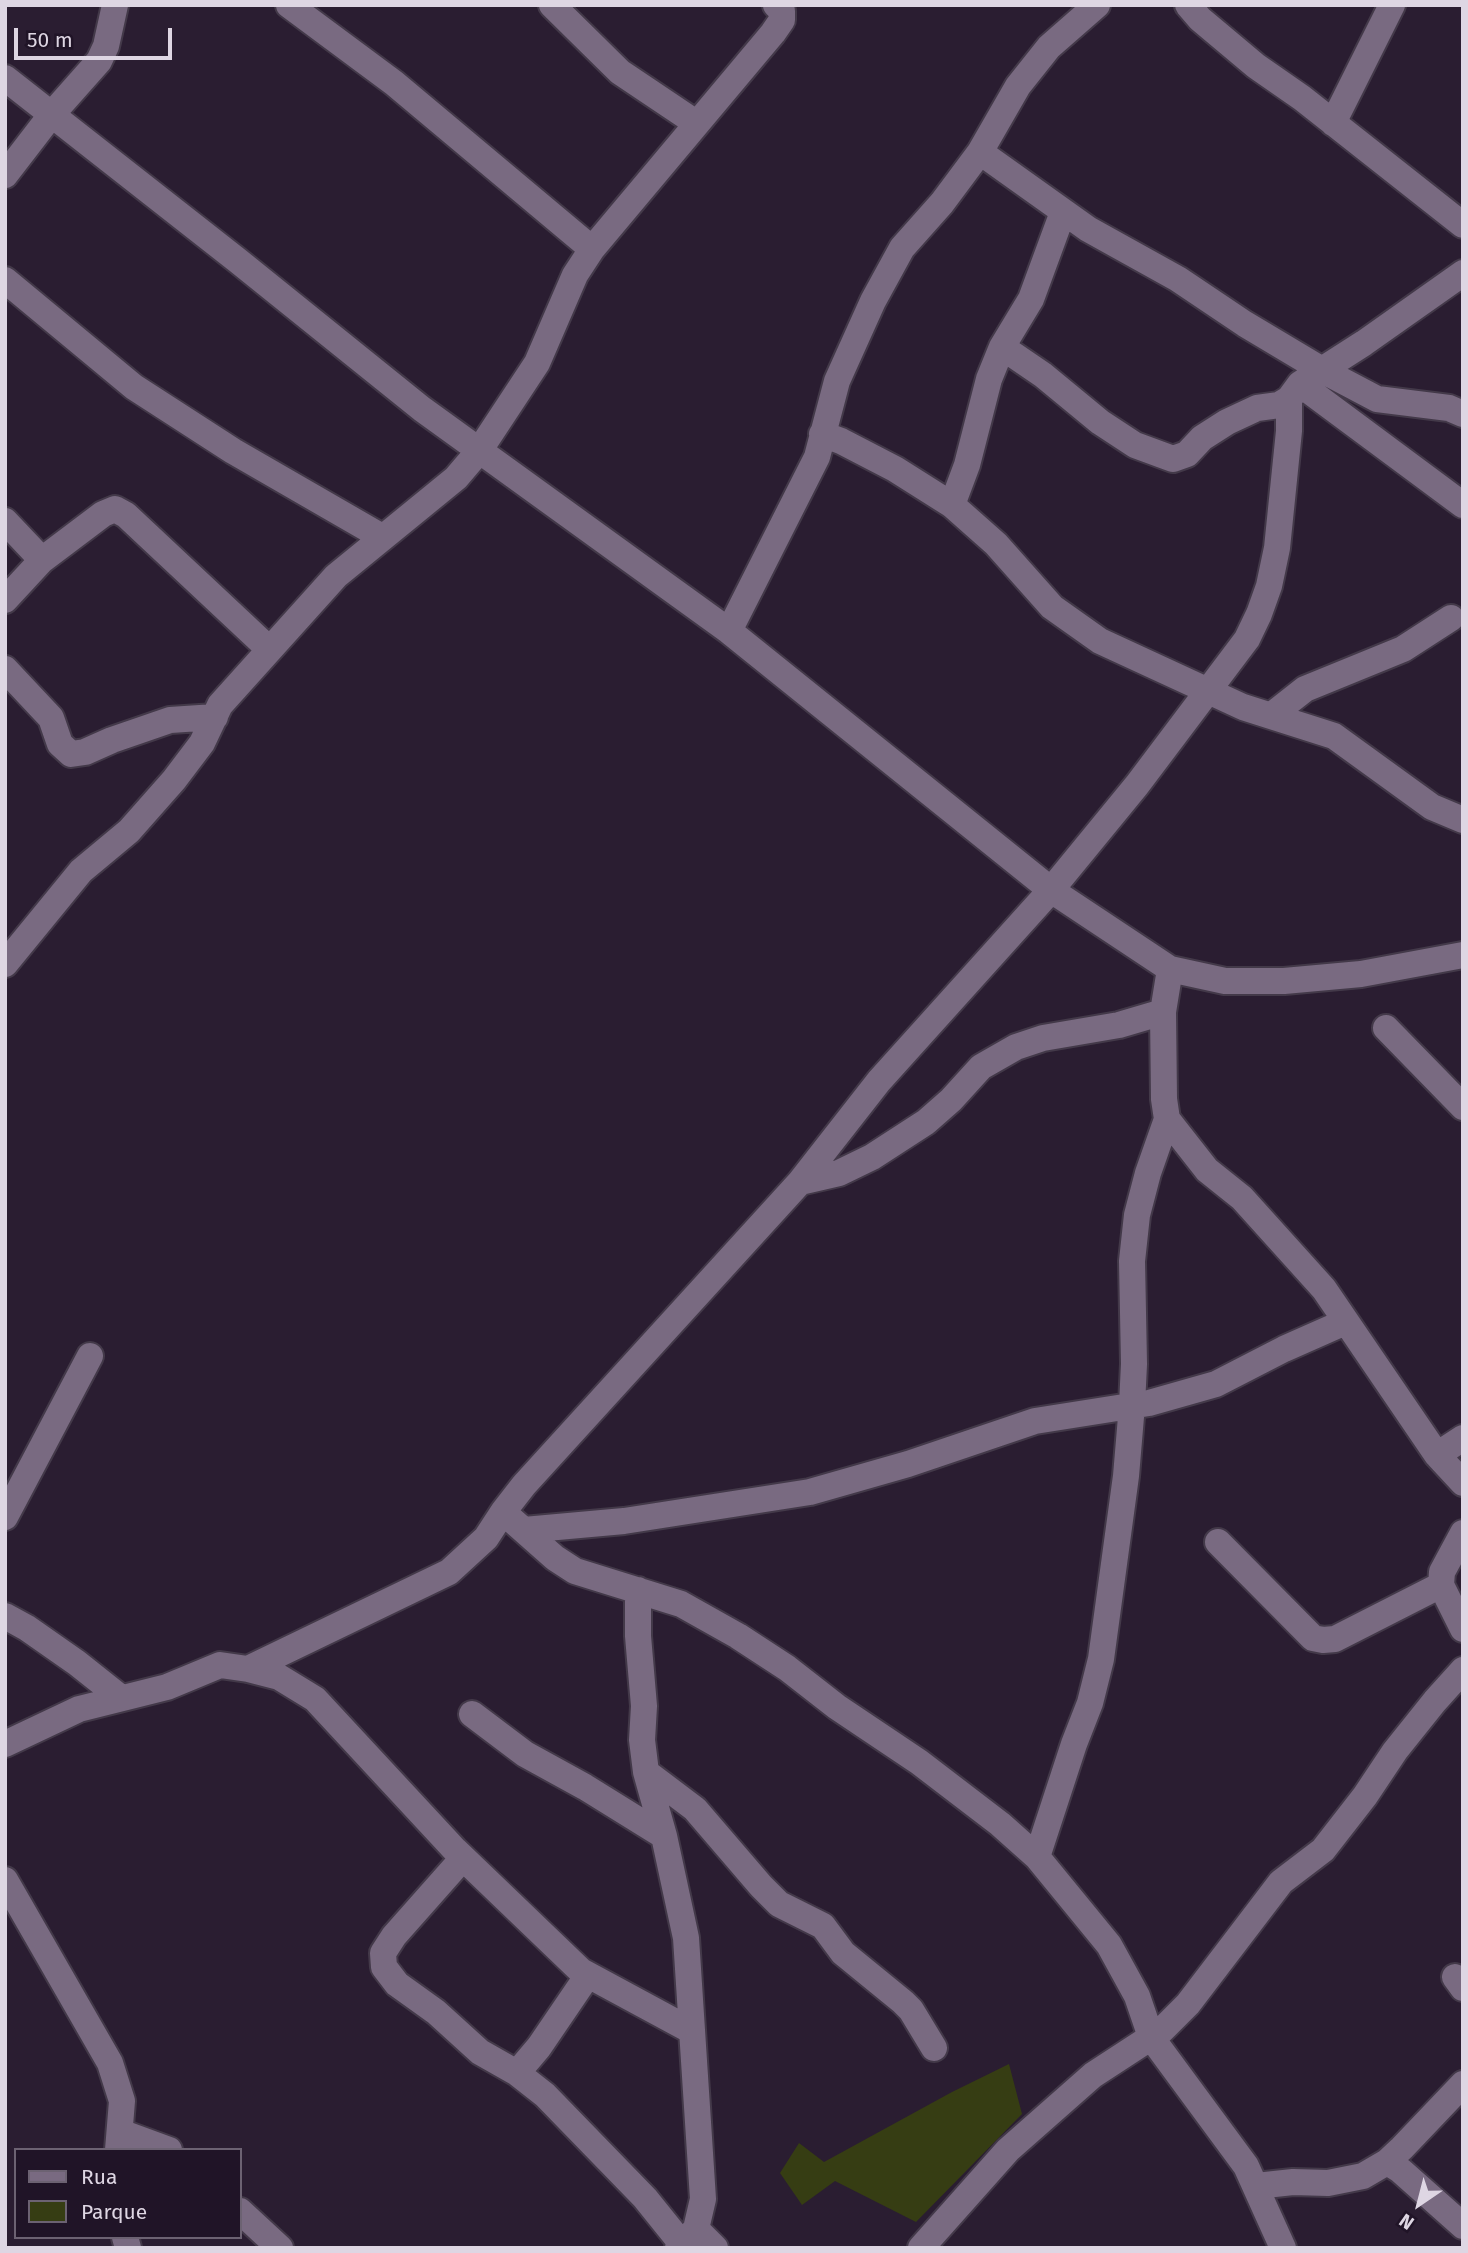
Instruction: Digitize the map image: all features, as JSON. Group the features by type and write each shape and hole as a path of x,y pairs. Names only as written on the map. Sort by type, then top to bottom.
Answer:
{"street":[{"path":"5,175 52,114 99,61 106,46 115,5"},
{"path":"289,5 394,83 592,249"},
{"path":"552,5 620,72 696,124"},
{"path":"5,964 81,871 129,831 174,780 202,743 220,705 336,576 456,478 479,451 537,363 575,275 592,249 782,20 782,11 776,5"},
{"path":"729,631 817,457 837,381 902,248 942,203 980,152 1018,86 1049,47 1097,5"},
{"path":"1188,5 1200,19 1256,66 1463,225"},
{"path":"1333,123 1392,5"},
{"path":"5,78 422,408 729,631 1051,890 1170,969 1225,981 1284,981 1361,974 1463,955"},
{"path":"980,152 1088,229 1178,279 1245,324 1304,384 1463,505"},
{"path":"952,505 967,465 989,379 1002,347 1031,299 1063,212"},
{"path":"1002,347 1043,375 1109,428 1135,445 1173,459 1187,454 1202,438 1227,422 1257,408 1279,405 1304,384 1463,273"},
{"path":"5,280 134,387 233,451 382,537"},
{"path":"1304,384 1377,399 1449,408 1463,414"},
{"path":"248,1668 449,1572 486,1538 524,1485 800,1182 879,1081 1051,890 1137,785 1247,639 1269,586 1277,548 1289,432 1304,384"},
{"path":"822,434 841,440 895,469 952,505 996,544 1052,607 1100,641 1243,707 1334,736 1432,807 1463,820"},
{"path":"5,600 42,561 103,514 115,509 126,515 270,649"},
{"path":"5,521 42,561"},
{"path":"1272,715 1305,689 1403,649 1451,618"},
{"path":"5,669 51,718 60,744 71,754 85,752 170,720 215,717"},
{"path":"1037,1857 1090,1703 1101,1659 1126,1476 1132,1405 1132,1261 1137,1215 1167,1118 1164,1099 1163,1012 1170,969"},
{"path":"800,1182 839,1173 872,1157 926,1122 951,1100 981,1067 1016,1047 1043,1038 1119,1025 1163,1012"},
{"path":"1386,1028 1463,1107"},
{"path":"1167,1118 1207,1170 1242,1198 1324,1289 1437,1455 1463,1483"},
{"path":"524,1530 624,1521 810,1492 908,1464 1035,1421 1132,1405 1216,1384 1345,1322"},
{"path":"5,1517 90,1356"},
{"path":"1437,1455 1463,1438"},
{"path":"503,1512 575,1572 681,1604 738,1636 919,1762 1000,1824 1037,1857 1109,1945 1137,1996 1151,2037 1246,2166 1283,2248"},
{"path":"1463,1532 1443,1572 1441,1585 1463,1629"},
{"path":"1218,1542 1314,1638 1323,1640 1335,1639 1441,1585"},
{"path":"638,1590 638,1636 644,1706 642,1740 646,1772 664,1836 685,1938 692,2031 704,2199 686,2240"},
{"path":"5,1616 77,1663 121,1698"},
{"path":"5,1744 79,1709 167,1686 220,1665 248,1668 279,1677 315,1699 463,1858 582,1971 692,2031"},
{"path":"921,2248 1007,2150 1093,2075 1162,2030 1188,2004 1281,1882 1323,1850 1365,1796 1395,1751 1463,1670"},
{"path":"471,1714 525,1754 664,1836"},
{"path":"646,1772 695,1809 779,1904 823,1926 843,1953 903,2001 934,2048"},
{"path":"463,1858 394,1936 383,1953 384,1967 397,1984 436,2012 480,2052 517,2073 545,2095 686,2240 715,2248"},
{"path":"5,1880 110,2063 122,2101 119,2141 158,2148"},
{"path":"517,2073 539,2047 588,1975"},
{"path":"1256,2186 1293,2182 1328,2183 1363,2176 1387,2162 1463,2084"},
{"path":"1387,2162 1400,2170 1463,2225"},
{"path":"242,2213 280,2248"}],"green space":[{"path":"1009,2064 1022,2114 916,2222 835,2181 802,2205 780,2173 799,2143 824,2162"}]}
